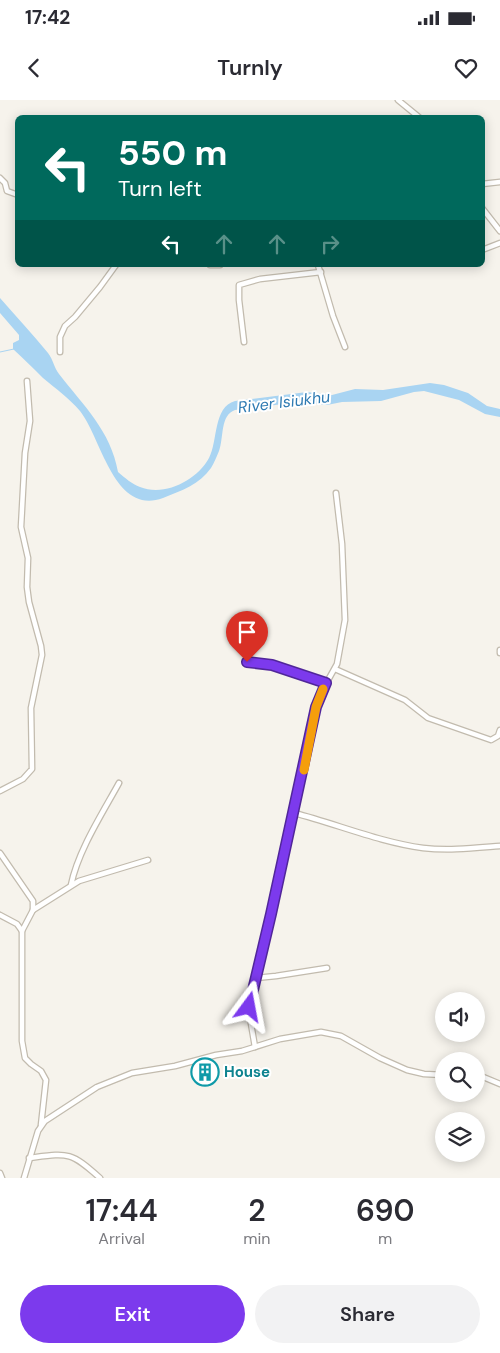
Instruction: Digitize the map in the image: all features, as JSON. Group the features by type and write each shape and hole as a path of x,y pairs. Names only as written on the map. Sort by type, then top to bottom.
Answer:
{"street":[{"path":"398,100 416,115"},
{"path":"0,178 7,192 15,194"},
{"path":"485,184 500,182"},
{"path":"485,212 500,231"},
{"path":"485,249 500,243"},
{"path":"60,352 60,337 65,326 100,287 115,267"},
{"path":"319,267 346,347"},
{"path":"244,342 239,285 260,279 320,272"},
{"path":"0,791 23,779 32,769 31,708 42,655 29,602 27,587 28,558 21,526 30,422 27,381"},
{"path":"255,1047 249,1007 294,813 316,707 339,658 346,615 342,544 336,493"},
{"path":"247,662 272,665 326,683"},
{"path":"335,669 405,700 428,718 435,721 491,740 496,738 500,730"},
{"path":"71,885 76,868 87,844 119,783"},
{"path":"294,813 401,844 422,848 447,850 500,846"},
{"path":"0,853 32,899 32,910 22,931 22,1040 26,1060 41,1072 46,1080 41,1125 24,1178"},
{"path":"32,910 71,885 124,866 148,860"},
{"path":"0,915 17,924 22,931"},
{"path":"256,978 327,968"},
{"path":"41,1125 85,1094 120,1077 321,1032 341,1036 401,1068 416,1073 435,1074"},
{"path":"485,1078 500,1084"},
{"path":"29,1158 57,1155 71,1156 100,1178"},
{"path":"0,1173 2,1178"}],"water":[{"name":"River Isiukhu","path":"0,298 48,353 57,372 95,419 109,444 118,472 134,484 150,490 170,488 179,484 197,473 204,466 212,451 219,417 228,404 235,401 307,392 332,395 355,389 383,390 430,383 444,385 468,393 487,406 500,409 500,417 485,414 459,400 424,391 381,401 342,402 327,405 283,404 235,410 227,417 223,428 221,446 207,474 183,490 163,498 146,501 132,496 121,486 111,472 80,411 13,349 13,343 19,340 19,335 0,313"}],"waterway":[{"path":"0,352 14,349"}],"slow traffic":[{"path":"304,770 316,707 323,689"}],"place":[{"name":"House","path":"205,1072"}],"route":[{"path":"247,662 272,665 326,683 316,707 304,770 249,1007"}]}
